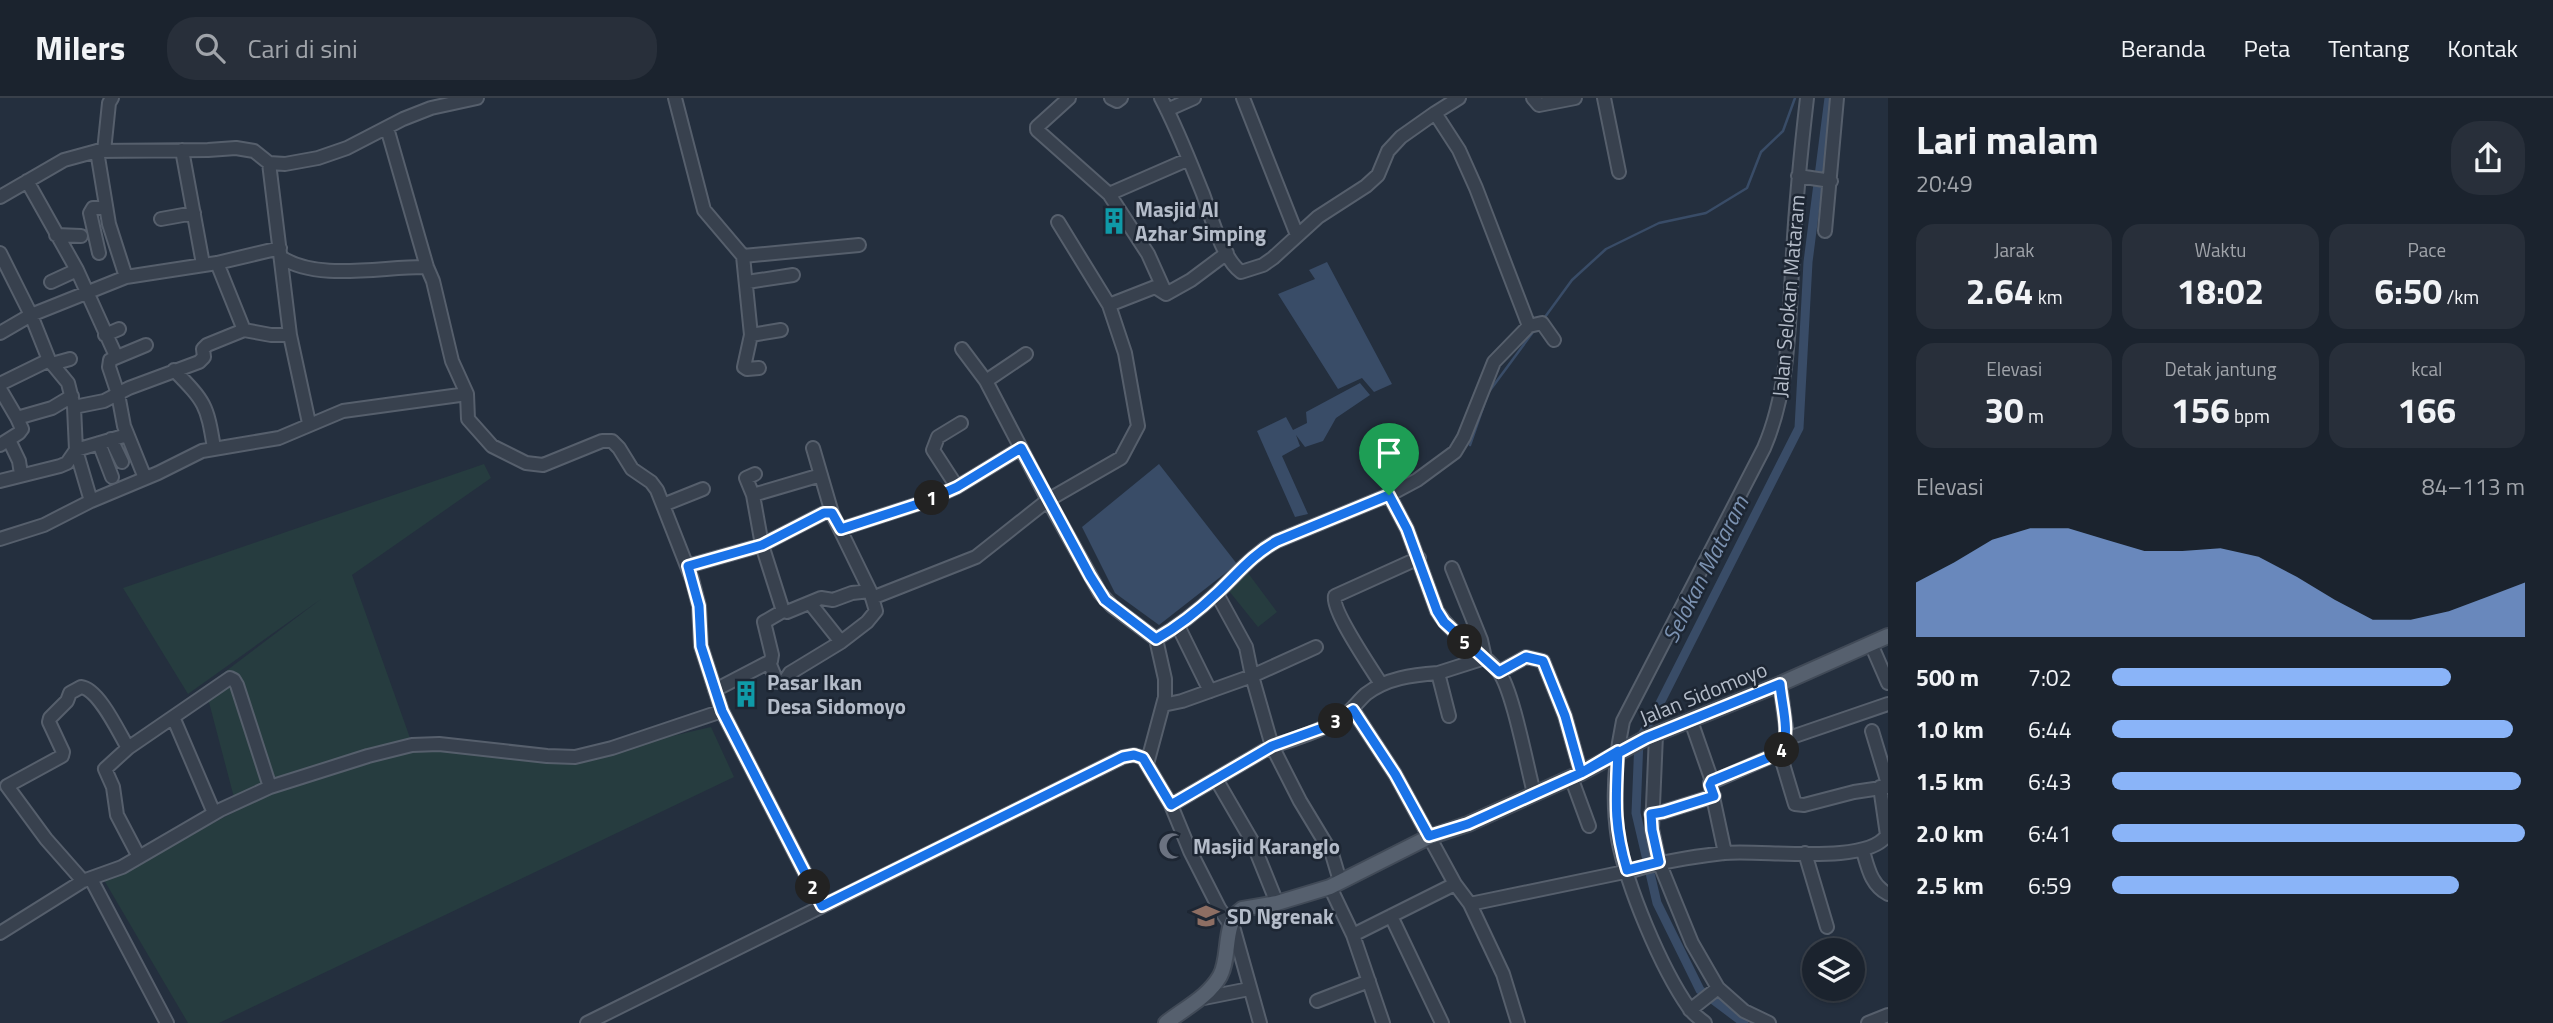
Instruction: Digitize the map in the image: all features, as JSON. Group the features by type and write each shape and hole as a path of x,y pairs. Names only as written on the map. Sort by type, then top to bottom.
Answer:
{"main road":[{"name":"Jalan Sidomoyo","path":"1231,924 1242,909 1277,904 1335,884 1429,836 1468,824 1576,775 1651,736 1780,684 1888,636"},
{"path":"1169,1022 1212,988 1222,973 1231,924"}],"street":[{"path":"112,98 100,151 106,208 126,277"},
{"path":"0,197 64,160 100,151 244,148 254,151 269,163 285,164 318,158 347,148 431,108 477,98"},
{"path":"675,98 704,210 743,256 751,335 744,367 759,368"},
{"path":"1069,98 1037,127 1037,130 1109,194 1148,254 1166,294"},
{"path":"1111,98 1117,101 1121,98"},
{"path":"1194,98 1164,104 1203,195 1211,221 1238,270 1245,271 1263,265 1273,258 1318,217 1366,186 1378,175 1388,151 1401,137 1459,98"},
{"path":"1243,98 1297,235"},
{"path":"1532,98 1539,105 1575,98"},
{"path":"1604,98 1619,172"},
{"name":"Jalan Selokan Mataram","path":"1704,1023 1692,1009 1657,950 1619,841 1615,811 1618,751 1623,721 1764,448 1774,423 1783,373 1803,177 1807,98"},
{"path":"1825,231 1837,98"},
{"path":"1434,113 1459,150 1476,188 1529,326"},
{"path":"387,128 433,281 452,361 467,394 468,419 485,440 506,454 534,466 543,465 602,441 612,442 620,448 632,469 654,486 688,566 699,606 701,646 722,711 822,906"},
{"path":"182,150 203,264"},
{"path":"1109,194 1187,160"},
{"path":"269,163 290,335 309,423"},
{"path":"1803,177 1829,180"},
{"path":"27,181 77,270 116,356"},
{"path":"99,253 90,213 93,208 106,208"},
{"path":"161,219 194,213"},
{"path":"715,690 769,662 772,655 764,622 783,611 821,598 833,600 852,593 871,594 976,557 1048,500 1118,461 1137,431 1125,354 1109,305 1058,222"},
{"path":"56,235 81,236"},
{"path":"743,256 859,245"},
{"path":"281,252 297,266 317,269 427,267"},
{"path":"0,333 31,315 126,277 281,252"},
{"path":"0,253 51,362 68,383 73,401 76,450 91,501"},
{"path":"1166,294 1191,280 1227,253"},
{"path":"217,263 244,330"},
{"path":"51,282 77,270"},
{"path":"747,282 793,275"},
{"path":"1109,305 1155,287 1166,294"},
{"path":"1156,639 1178,626 1263,549 1389,495 1417,480 1455,452 1464,437 1494,362 1529,326 1542,323 1554,340"},
{"path":"105,335 120,329"},
{"path":"17,418 73,401 104,401 202,360 203,349 207,345 244,330 290,335"},
{"path":"751,335 781,330"},
{"path":"145,478 127,435 109,367 110,360 116,356 146,345"},
{"path":"962,349 986,381 1048,500 1105,600 1156,639 1165,679 1163,705 1147,764"},
{"path":"986,381 1026,354"},
{"path":"22,474 19,461 4,442 22,429 0,387 51,362 70,359"},
{"path":"174,370 201,399 209,418 214,448"},
{"path":"0,539 44,525 202,451 279,438 309,423 343,411 467,394"},
{"path":"957,487 933,450 938,437 961,423"},
{"path":"0,481 67,463 76,450 105,438 127,435"},
{"path":"105,438 122,462"},
{"path":"105,438 112,477"},
{"path":"769,662 777,682 782,683 793,671 841,642 875,615 871,594 832,513 813,448"},
{"path":"841,529 909,508 957,487 1021,448"},
{"path":"755,474 746,478 753,495 762,545 783,611"},
{"path":"753,495 821,475"},
{"path":"663,505 703,489"},
{"path":"1389,495 1407,529 1437,611 1454,634 1499,672 1506,688 1534,793"},
{"path":"688,566 762,545 824,513 832,513"},
{"path":"1381,684 1342,620 1334,599 1335,596 1367,580 1419,558"},
{"path":"1452,568 1478,631 1485,658"},
{"path":"1216,594 1247,649 1272,746 1300,801 1332,854 1335,884 1383,1023"},
{"path":"810,603 841,642"},
{"path":"1178,626 1210,691"},
{"path":"1871,644 1888,683"},
{"path":"1163,705 1252,676 1316,647"},
{"path":"1499,672 1526,657 1543,661 1565,716 1589,826"},
{"path":"1171,805 1272,746 1325,727 1353,710 1364,695 1381,684 1412,675 1438,673 1485,658"},
{"path":"1438,673 1449,716"},
{"path":"139,857 117,815 113,787 105,772 106,768 128,748 230,677 234,680 270,787"},
{"path":"1780,684 1784,746 1792,799 1799,806 1885,786"},
{"path":"7,786 62,756 63,752 49,722 50,718 67,701 70,693 81,687 90,689 97,698 128,748"},
{"path":"1712,781 1784,746 1888,704"},
{"path":"1353,710 1395,774 1455,884 1470,904 1503,974 1518,1023"},
{"path":"0,933 87,880 139,857 214,813 270,787 368,756 412,746 457,744 575,757 612,748 722,711"},
{"path":"173,717 214,813"},
{"path":"1691,720 1712,781 1710,785 1725,853"},
{"path":"1470,904 1655,863 1725,853 1863,851 1885,839 1887,835 1885,786 1872,731"},
{"path":"1651,736 1651,814 1655,863 1714,990 1744,1011 1769,1023"},
{"path":"587,1023 1123,757 1134,755 1143,758 1171,805 1195,861 1219,908 1231,924 1260,1023"},
{"path":"0,773 46,839 87,880 167,1023"},
{"path":"1216,779 1252,841 1277,904"},
{"path":"1651,814 1714,796"},
{"path":"1863,851 1871,877 1878,888 1888,894"},
{"path":"1805,853 1827,927"},
{"path":"1353,935 1455,884"},
{"path":"1391,916 1442,1023"},
{"path":"1317,1001 1369,981"},
{"path":"1199,999 1249,989"},
{"path":"1692,1009 1714,990"},
{"path":"1868,1023 1888,1015"}],"green space":[{"path":"484,464 491,478 352,575 415,752 436,747 560,762 711,727 734,777 219,1023 188,1023 104,880 240,809 237,809 205,687 321,599 188,694 123,588"},
{"path":"1248,573 1277,612 1258,627 1229,591"}],"water":[{"path":"1327,262 1392,384 1374,392 1362,378 1338,389 1278,294 1315,279 1309,270"},
{"path":"1360,383 1370,395 1336,418 1323,441 1305,447 1296,435 1300,446 1282,456 1308,514 1295,517 1257,431 1286,417 1293,430 1307,423 1306,412"},
{"path":"1159,464 1237,564 1159,625 1115,593 1082,527"}],"waterway":[{"path":"1545,317 1572,280 1606,249 1659,223 1706,213 1747,188 1761,152 1783,131 1795,98"},
{"name":"Selokan Mataram","path":"1744,1023 1700,990 1657,903 1636,813 1639,740 1799,428 1808,262 1829,98"},
{"path":"1488,393 1536,328"},
{"path":"1470,445 1486,399"}],"place":[{"name":"Masjid Al Azhar Simping","path":"1114,221"},
{"name":"Pasar Ikan Desa Sidomoyo","path":"746,694"},
{"name":"Masjid Karanglo","path":"1172,846"},
{"name":"SD Ngrenak","path":"1206,916"}],"route":[{"path":"1389,495 1263,549 1250,558 1193,615 1156,639 1105,600 1021,448 957,487 897,512 841,529 832,513 824,513 762,545 688,566 699,606 701,646 722,711 822,906 1123,757 1134,755 1143,758 1171,805 1272,746 1325,727 1353,710 1395,774 1429,836 1468,824 1581,773 1618,751 1646,738 1780,684 1786,728 1782,752 1712,781 1710,785 1714,796 1651,814 1659,862 1627,870 1615,811 1618,751 1581,773 1565,716 1543,661 1526,657 1499,672 1454,634 1437,611 1407,529 1389,495"}]}
